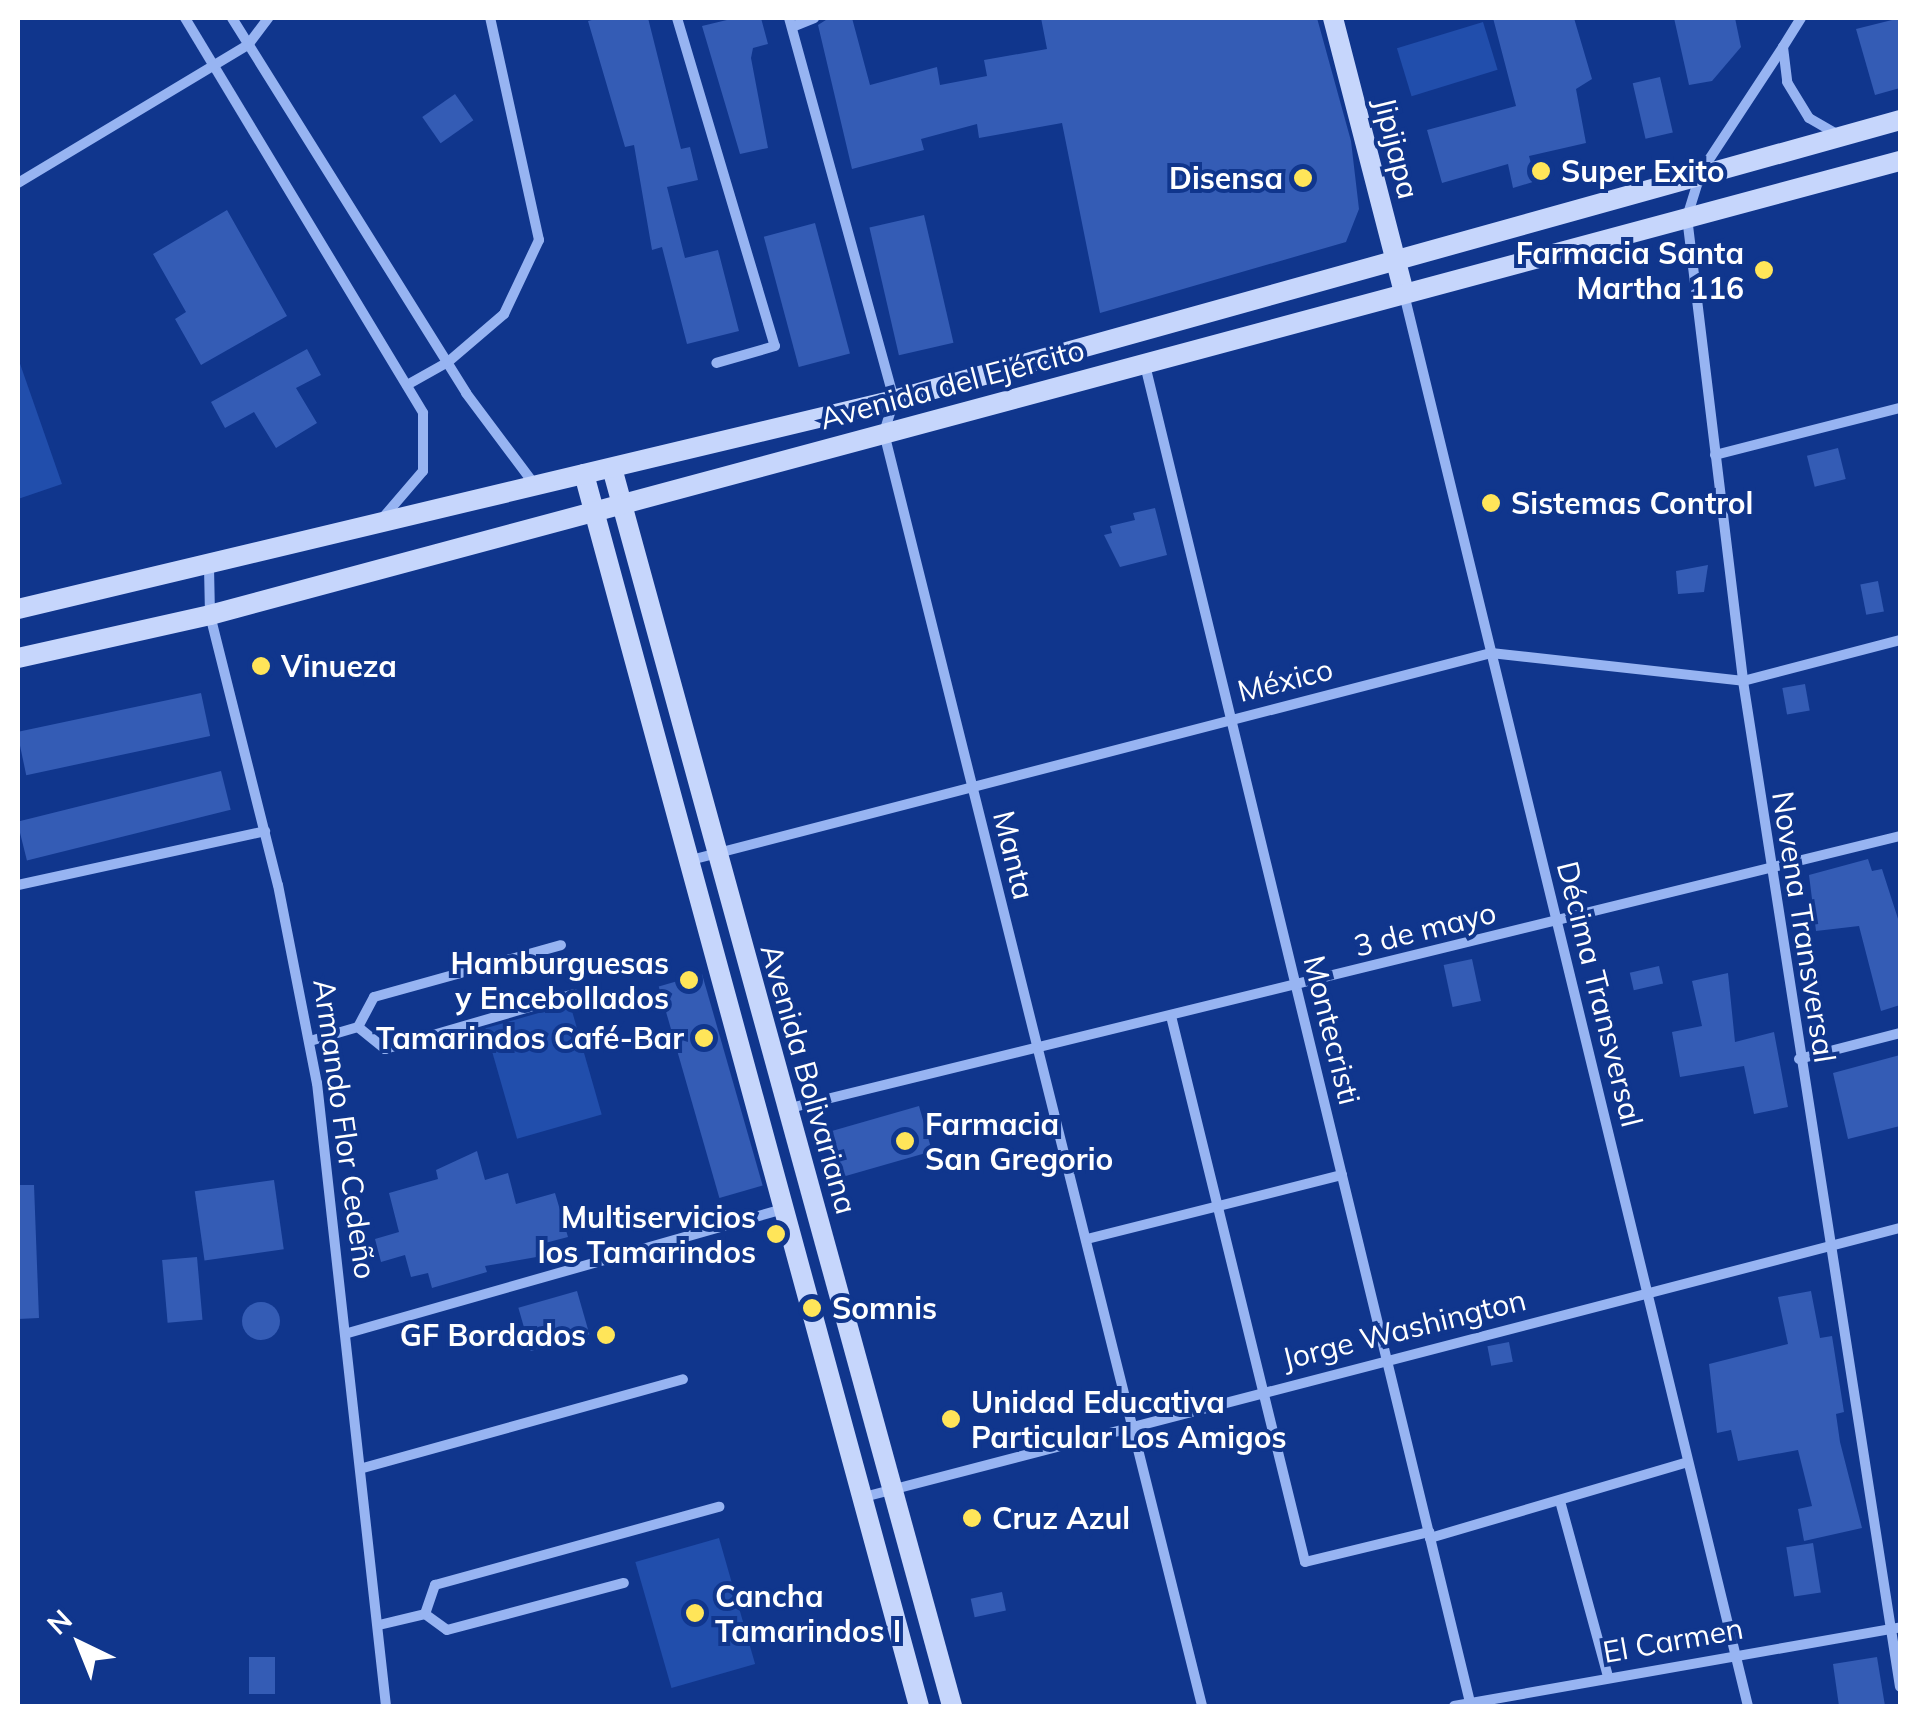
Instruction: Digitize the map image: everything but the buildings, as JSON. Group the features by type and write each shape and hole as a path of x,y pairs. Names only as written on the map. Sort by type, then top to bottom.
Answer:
{"main road":[{"name":"Jipijapa","path":"1333,18 1404,293"},
{"name":"Avenida del Ejército","path":"18,609 375,527 534,484 894,400 1836,134 1900,120"},
{"name":"Avenida del Ejército","path":"18,658 210,615 1900,162"},
{"name":"Avenida Bolivariana","path":"612,468 714,854 952,1706"},
{"name":"Avenida Bolivariana","path":"584,474 919,1706"}],"street":[{"path":"186,18 422,413 423,471 375,527"},
{"path":"232,18 448,362 534,484"},
{"path":"18,182 248,45 268,18"},
{"path":"407,385 448,362 504,314 539,240 490,18"},
{"path":"677,18 775,346 716,363"},
{"path":"814,18 791,22 894,400 884,433"},
{"name":"Novena Transversal","path":"1802,18 1701,172 1687,217 1742,681 1829,1246 1896,1627 1900,1688"},
{"path":"1783,46 1795,100 1809,118 1836,134"},
{"name":"Décima Transversal","path":"1404,293 1748,1706"},
{"name":"Montecristi","path":"1144,365 1471,1705"},
{"path":"1715,455 1900,408"},
{"name":"Manta","path":"884,433 1202,1706"},
{"name":"Armando Flor Cedeño","path":"208,566 210,615 265,831 310,1041 348,1333 386,1706"},
{"name":"México","path":"688,861 1492,655 1742,681 1900,640"},
{"path":"18,885 265,831"},
{"name":"3 de mayo","path":"786,1109 1900,836"},
{"path":"310,1041 358,1027 374,997 560,945"},
{"path":"358,1027 385,1048 574,994"},
{"path":"1171,1016 1305,1562 1560,1501 1688,1462"},
{"path":"1799,1060 1900,1033"},
{"path":"1087,1238 1342,1175"},
{"path":"348,1333 784,1209"},
{"name":"Jorge Washington","path":"864,1497 1900,1228"},
{"path":"363,1468 683,1379"},
{"path":"1560,1501 1608,1676"},
{"path":"426,1614 435,1584 718,1507"},
{"path":"426,1614 447,1630 624,1584"},
{"path":"378,1625 426,1614"},
{"name":"El Carmen","path":"1454,1706 1896,1627"}],"shaded area":[{"path":"1483,22 1498,70 1412,96 1397,48"},
{"path":"18,358 62,484 18,499"},
{"path":"570,1004 602,1115 517,1139 485,1028"},
{"name":"Cancha Tamarindos I","path":"719,1538 755,1664 671,1688 635,1562"}],"place":[{"name":"Super Exito","path":"1541,171"},
{"name":"Disensa","path":"1303,178"},
{"name":"Farmacia Santa Martha 116","path":"1764,270"},
{"name":"Sistemas Control","path":"1491,503"},
{"name":"Vinueza","path":"261,666"},
{"name":"Hamburguesas y Encebollados","path":"689,980"},
{"name":"Tamarindos Café-Bar","path":"704,1038"},
{"name":"Farmacia San Gregorio","path":"905,1141"},
{"name":"Multiservicios los Tamarindos","path":"776,1234"},
{"name":"Somnis","path":"812,1308"},
{"name":"GF Bordados","path":"606,1335"},
{"name":"Unidad Educativa Particular Los Amigos","path":"951,1419"},
{"name":"Cruz Azul","path":"972,1518"},
{"name":"Cancha Tamarindos I","path":"695,1613"}]}
